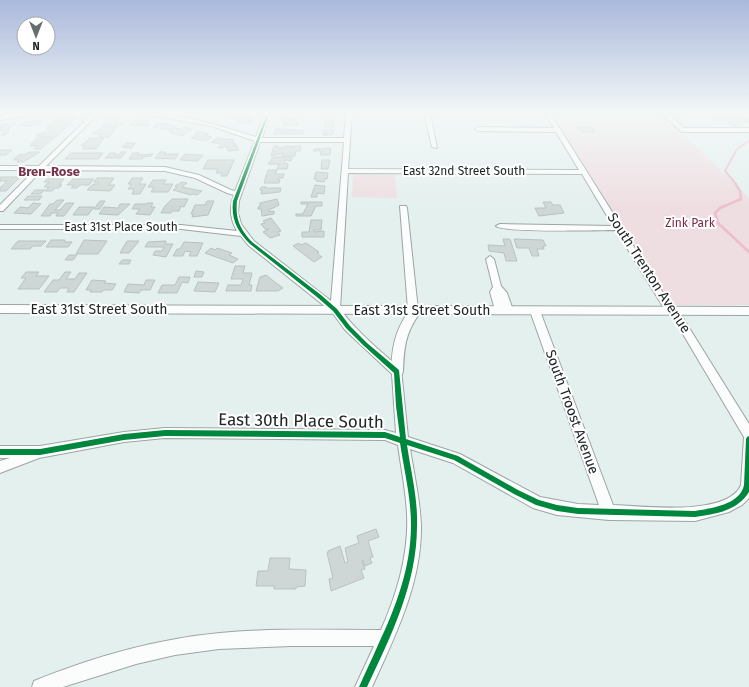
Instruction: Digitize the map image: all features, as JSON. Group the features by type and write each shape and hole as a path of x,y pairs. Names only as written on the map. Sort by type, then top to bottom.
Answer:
{"main road":[{"name":"East 31st Street South","path":"0,309 749,311"},
{"path":"397,372 399,339 402,330 414,310"}],"street":[{"path":"0,209 64,145"},
{"path":"256,145 235,201 234,212 237,225 242,234 251,243 335,310 360,338 397,372 398,404 413,508 413,543 411,561 403,594 387,638 363,687"},
{"path":"335,310 346,145"},
{"name":"South Trenton Avenue","path":"567,145 672,311 680,321 749,434"},
{"path":"0,168 165,169 197,176 230,192 238,193"},
{"name":"East 32nd Street South","path":"344,170 584,172"},
{"path":"404,208 414,310"},
{"path":"500,226 619,228"},
{"name":"East 31st Place South","path":"0,227 181,227 242,234"},
{"path":"490,259 497,287 502,293 504,310"},
{"name":"South Troost Avenue","path":"535,311 609,512"},
{"name":"East 30th Place South","path":"0,452 40,452 124,437 165,433 385,435 456,458 538,503 578,511 701,514 729,506 740,499 747,488 749,439"},
{"path":"0,467 40,452"},
{"path":"40,687 76,673 140,655 196,644 258,638 387,638"}],"green space":[{"name":"Zink Park","path":"572,145 694,145 749,198 749,305 674,305 666,297"},
{"path":"395,175 397,198 352,197 353,176"}],"building":[{"path":"46,145 41,149 34,149 37,146 30,146"},
{"path":"99,145 96,149 82,149 85,146 81,146"},
{"path":"124,145 134,145 132,148 122,147"},
{"path":"234,145 237,146 238,150 228,151 226,146 222,148 218,147 221,146"},
{"path":"274,146 284,148 285,146 293,146 292,149 294,146 301,146 300,151 296,151 295,156 282,156 283,153 271,156"},
{"path":"331,148 330,155 320,155 321,151 313,151 314,149"},
{"path":"0,150 12,150 6,155 0,155"},
{"path":"29,152 40,152 23,162 13,160 19,155"},
{"path":"121,152 126,152 121,158 105,158 110,153 116,153 114,155 118,155"},
{"path":"160,152 166,152 164,154 178,154 175,159 155,158"},
{"path":"71,153 103,153 98,159 65,159"},
{"path":"133,153 139,153 138,155 153,154 151,156 143,157 142,159 129,159"},
{"path":"185,154 203,155 198,161 180,160"},
{"path":"273,157 292,157 291,161 285,160 284,163 288,164 287,169 277,169 279,164 268,164"},
{"path":"208,160 234,160 227,176 221,176 222,173 216,173 218,169 203,169"},
{"path":"322,160 330,160 328,169 321,169"},
{"path":"268,170 277,170 275,174 284,174 283,178 279,178 279,183 264,183"},
{"path":"316,172 328,173 327,179 325,179 324,182 316,181 316,179 314,179"},
{"path":"0,177 20,177 6,191 0,191 0,188 7,181 0,181"},
{"path":"97,178 114,178 109,185 115,185 110,191 87,190 93,184 97,184 99,182 94,182"},
{"path":"132,178 143,178 139,184 146,184 140,194 132,194 134,189 128,189 132,184 128,184"},
{"path":"47,179 64,179 59,185 62,185 59,188 55,188 52,191 45,191 49,187 44,187 49,182 44,182"},
{"path":"73,179 94,179 89,185 80,185 77,188 71,188 74,185 67,185"},
{"path":"153,180 166,180 163,184 173,184 168,192 151,192 154,187 148,187"},
{"path":"182,182 187,183 182,187 202,191 197,195 191,195 173,190 177,187 175,186"},
{"path":"315,185 325,186 324,194 317,193 317,197 311,197"},
{"path":"261,187 281,188 280,192 261,194"},
{"path":"35,190 45,190 40,194 31,194"},
{"path":"28,196 42,196 39,200 24,200"},
{"path":"172,199 188,199 184,207 181,206 179,211 161,213 165,206"},
{"path":"277,199 279,205 269,210 269,212 274,211 274,214 262,216 261,209 258,209 258,207 260,207 260,203"},
{"path":"57,200 64,200 55,210 60,210 66,203 74,203 64,216 56,216 58,213 52,213 50,216 41,216 50,204 53,204"},
{"path":"100,201 105,201 100,209 94,209"},
{"path":"207,201 214,201 208,215 192,217 193,214 191,214 195,205 205,205"},
{"path":"301,202 322,202 322,206 316,206 311,216 296,216 296,214 303,214 308,204 301,204"},
{"path":"543,202 551,202 553,205 560,205 564,213 539,216 535,208 546,208"},
{"path":"33,203 41,204 31,214 14,213 20,207 28,208"},
{"path":"153,203 151,207 155,207 150,215 136,214 140,209 132,209 135,204"},
{"path":"120,204 130,204 118,215 99,214 104,207 118,208"},
{"path":"79,207 94,207 88,215 73,215"},
{"path":"271,218 281,231 278,232 280,235 270,238 263,232 269,229 265,229 261,224 265,223 263,221"},
{"path":"311,220 322,220 321,230 314,230 314,232 324,231 324,237 302,237 302,232 309,232"},
{"path":"503,239 510,239 517,261 506,261 504,253 489,251 488,245 505,246"},
{"path":"514,239 543,240 546,246 543,246 544,249 537,249 539,256 532,256 529,248 517,248"},
{"path":"51,240 65,240 64,242 72,242 68,247 46,247"},
{"path":"84,240 107,241 98,254 76,254"},
{"path":"18,241 46,241 41,246 33,246 30,249 11,249"},
{"path":"127,241 139,241 129,253 120,253"},
{"path":"166,241 165,244 173,244 166,257 153,255 155,251 162,251 164,247 145,247 148,242"},
{"path":"184,242 203,243 197,256 189,256 191,252 185,251 183,256 173,256"},
{"path":"299,243 301,245 306,243 319,252 317,253 322,257 314,262 293,246"},
{"path":"211,248 215,250 217,248 232,253 229,255 238,259 233,263 205,253"},
{"path":"69,255 77,255 73,260 65,260"},
{"path":"122,260 131,260 129,264 119,264"},
{"path":"235,266 245,266 243,273 252,273 249,285 252,285 251,291 226,291 228,285 241,285 243,279 231,279"},
{"path":"196,271 204,272 202,277 194,277"},
{"path":"26,272 39,272 36,276 49,276 39,289 18,289 26,278 21,278"},
{"path":"65,272 71,272 66,279 75,279 79,273 87,273 74,292 67,292 69,288 60,288 57,292 44,292 53,280 59,280"},
{"path":"266,275 283,288 278,291 256,291 260,277"},
{"path":"179,277 190,277 188,283 182,282 177,293 158,293 162,285 175,285"},
{"path":"92,280 106,281 104,283 116,284 112,290 90,292 91,290 86,290"},
{"path":"146,280 155,280 150,290 141,290 139,293 124,292 128,284 144,285"},
{"path":"198,282 219,283 215,292 194,291"},
{"path":"376,529 379,537 368,541 373,557 370,558 372,563 365,566 363,560 362,561 365,569 361,570 364,578 331,591 329,579 333,578 327,553 328,551 340,546 345,563 348,562 345,548 359,543 357,536"},
{"path":"270,558 290,558 289,569 306,570 305,586 296,587 296,589 274,589 274,586 256,586 258,571 268,571"}],"waterway":[{"path":"736,184 725,171 737,149 743,145"},
{"path":"735,183 740,191 741,199 720,208 715,213 718,223 749,252"}],"cycle path":[{"path":"256,145 234,207 237,224 243,234 251,243 335,310 348,327 397,372 402,432 413,505 413,547 398,609 363,687"},
{"path":"0,452 40,452 124,437 165,433 385,435 456,458 538,503 557,508 578,511 695,514 724,508 738,500 743,495 748,485 749,439"}],"district":[{"name":"Bren-Rose","path":"49,171"}]}
